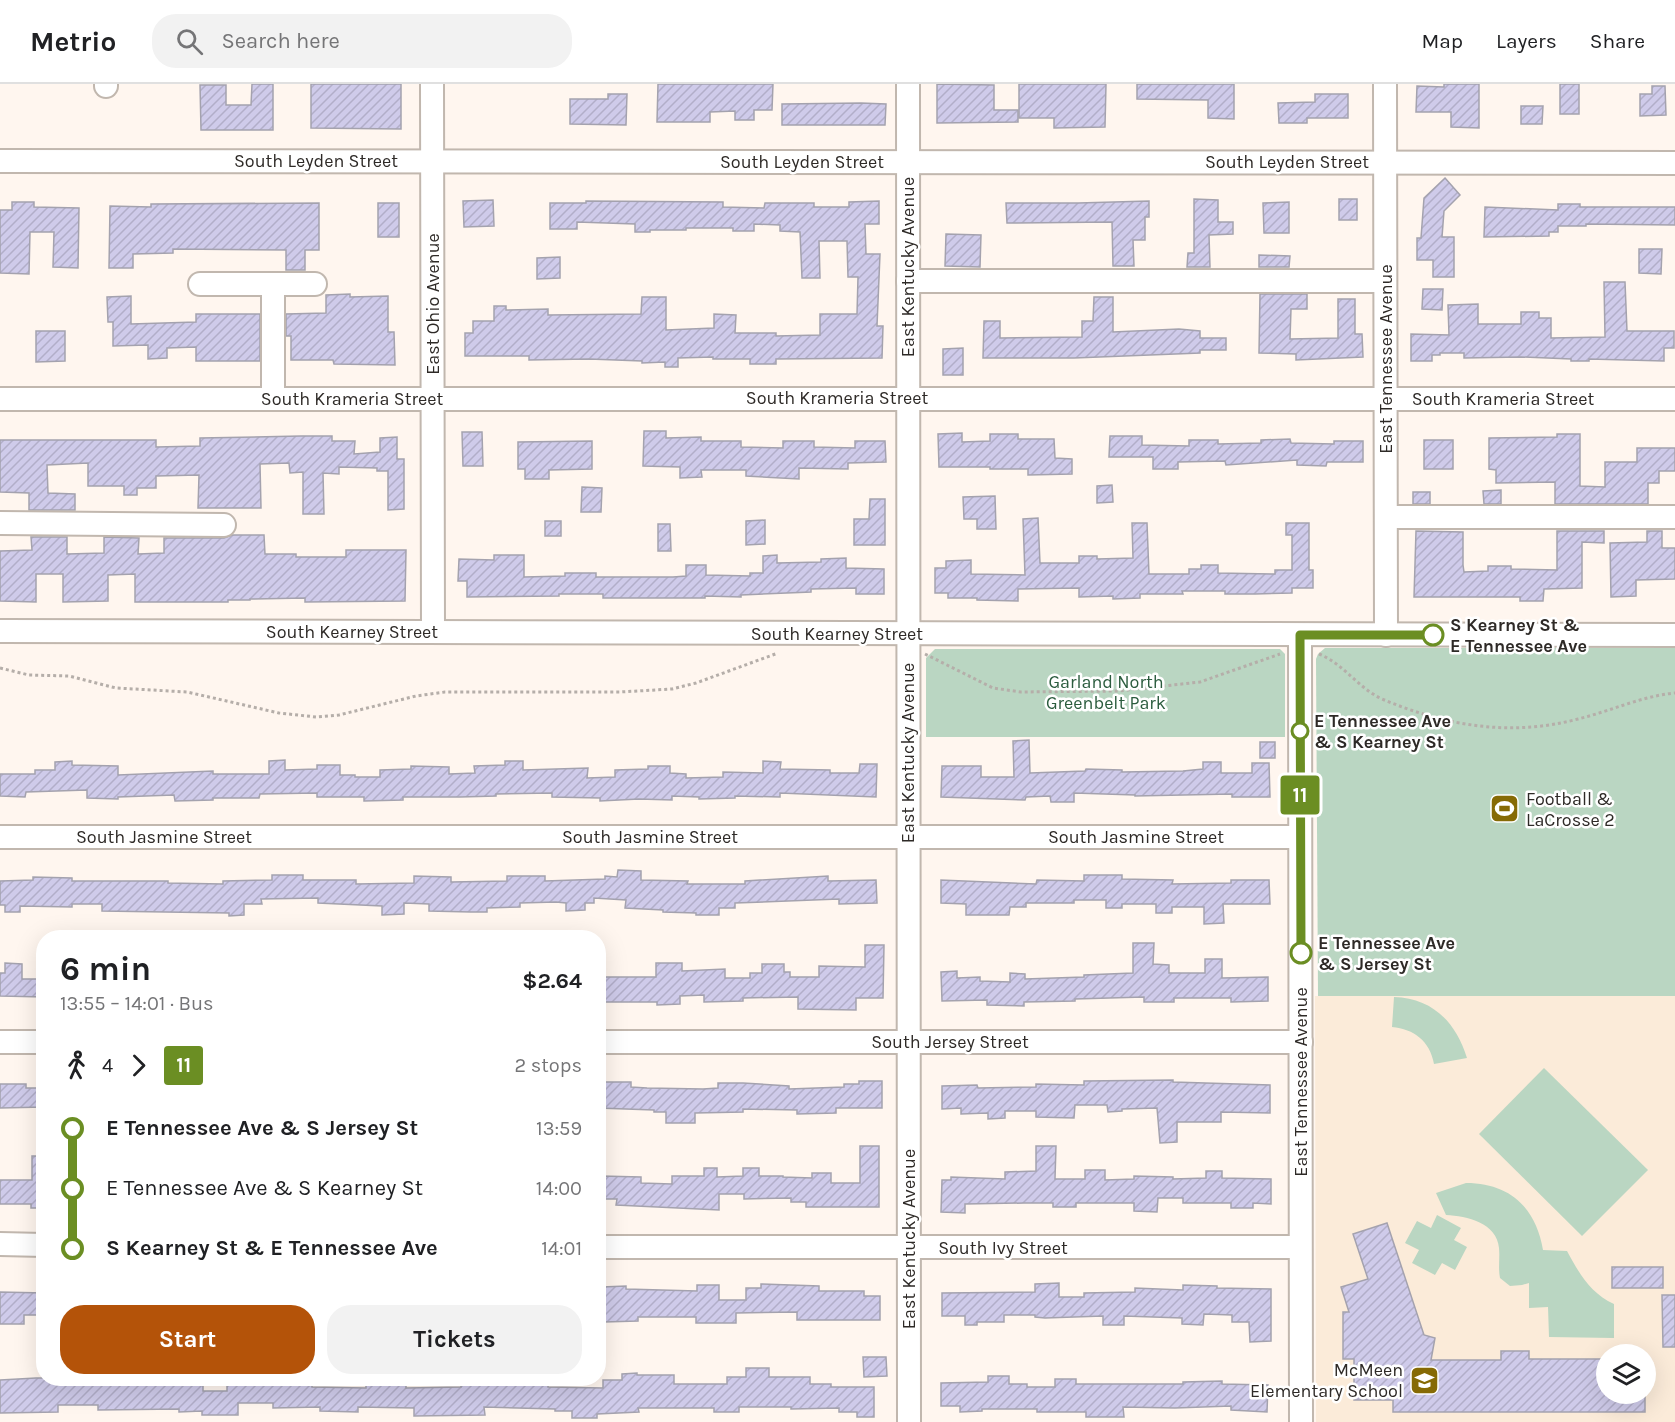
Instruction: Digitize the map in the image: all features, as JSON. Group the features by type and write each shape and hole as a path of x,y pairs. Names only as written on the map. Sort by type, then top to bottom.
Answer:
{"street":[{"name":"East Ohio Avenue","path":"432,84 433,632"},
{"name":"East Kentucky Avenue","path":"908,84 909,1422"},
{"name":"East Tennessee Avenue","path":"1385,84 1386,635"},
{"name":"South Leyden Street","path":"0,161 1675,163"},
{"path":"908,281 1385,281"},
{"path":"200,284 315,284"},
{"path":"273,284 273,399"},
{"name":"South Krameria Street","path":"0,399 1675,399"},
{"path":"1386,516 1675,516"},
{"path":"0,523 224,525"},
{"name":"South Kearney Street","path":"0,631 433,632 908,643 1300,644 1386,635 1675,635"},
{"name":"East Tennessee Avenue","path":"1300,644 1301,1422"},
{"name":"South Jasmine Street","path":"0,837 1300,837"},
{"path":"0,1042 36,1042"},
{"name":"South Jersey Street","path":"606,1042 1301,1042"},
{"path":"0,1244 36,1245"},
{"name":"South Ivy Street","path":"606,1247 1300,1247"}],"path":[{"path":"908,643 993,688 1021,692 1119,691 1200,682 1222,676 1300,644 1332,660 1364,688 1382,699 1438,717 1493,728 1545,727 1581,719 1647,698 1675,693"},
{"path":"0,668 28,675 69,676 116,688 187,692 279,713 316,717 347,714 416,696 445,692 620,692 672,689 696,684 781,652"}],"shaded area":[{"path":"1315,996 1675,996 1675,1422 1316,1422"}],"green space":[{"path":"1325,648 1675,648 1675,996 1318,996 1316,659"},
{"name":"Garland North Greenbelt Park","path":"935,649 1280,649 1285,654 1285,737 926,737 926,658"},
{"path":"1394,997 1420,1002 1441,1014 1456,1033 1467,1058 1434,1064 1429,1049 1420,1038 1407,1030 1392,1027"},
{"path":"1544,1068 1648,1170 1582,1236 1479,1134"},
{"path":"1466,1183 1482,1184 1508,1193 1527,1210 1534,1222 1543,1250 1567,1251 1581,1275 1592,1288 1614,1304 1614,1338 1549,1337 1548,1307 1529,1308 1529,1283 1510,1286 1500,1278 1499,1248 1493,1232 1480,1222 1446,1215 1436,1193"},
{"path":"1437,1215 1461,1228 1454,1240 1467,1247 1455,1270 1442,1263 1435,1275 1412,1263 1419,1250 1405,1243 1417,1221 1431,1228"}],"building":[{"path":"252,84 273,84 273,130 201,130 200,85 226,85 226,105 251,105"},
{"path":"311,84 401,84 401,129 311,128"},
{"path":"658,84 773,84 772,110 754,110 754,120 735,120 735,111 710,112 710,122 657,122"},
{"path":"937,84 994,85 994,110 1018,110 1018,122 937,123"},
{"path":"1019,84 1106,84 1105,127 1054,128 1054,118 1019,118"},
{"path":"1137,84 1234,84 1234,119 1208,118 1208,100 1137,99"},
{"path":"1444,84 1479,84 1479,128 1451,127 1451,112 1416,112 1417,86 1444,87"},
{"path":"1560,84 1579,84 1579,114 1560,114"},
{"path":"1652,86 1665,86 1666,115 1640,116 1640,94 1652,94"},
{"path":"608,94 627,94 626,125 570,124 570,99 608,99"},
{"path":"1315,94 1348,94 1348,118 1307,118 1307,123 1279,123 1278,103 1315,102"},
{"path":"782,104 886,104 885,125 782,125"},
{"path":"1521,106 1543,106 1542,124 1521,124"},
{"path":"1445,178 1460,195 1444,211 1442,237 1454,237 1454,277 1433,277 1433,260 1417,260 1417,238 1421,238 1424,198"},
{"path":"1194,199 1218,200 1218,222 1233,222 1233,234 1209,235 1210,267 1187,267 1188,253 1194,253"},
{"path":"1339,199 1357,199 1357,220 1339,220"},
{"path":"493,200 494,226 464,227 463,201"},
{"path":"586,201 723,202 723,207 764,208 765,203 814,203 814,207 849,207 849,202 879,201 879,224 865,224 866,254 880,254 877,326 883,326 882,358 776,359 776,364 750,364 750,359 678,358 678,367 665,367 665,362 642,363 642,361 589,359 529,360 529,356 465,356 465,333 473,333 473,321 494,321 494,306 506,306 506,310 548,309 548,315 641,314 642,297 666,297 666,330 714,328 714,314 736,315 735,333 776,333 776,336 820,335 820,314 857,314 858,277 848,277 847,241 819,241 820,278 802,278 800,232 780,231 780,225 754,224 754,231 733,231 733,228 686,228 686,230 635,232 635,224 577,222 577,229 550,229 550,203 586,203"},
{"path":"1149,201 1149,217 1145,217 1145,240 1133,240 1134,266 1113,266 1112,222 1007,223 1006,203"},
{"path":"12,202 34,202 34,207 79,208 78,268 53,267 54,232 30,232 29,274 0,273 0,210 12,210"},
{"path":"1289,202 1289,233 1264,233 1263,203"},
{"path":"319,203 319,250 305,250 305,270 286,270 286,250 173,249 173,253 133,254 133,268 109,268 110,206"},
{"path":"378,203 399,203 399,237 378,237"},
{"path":"1558,204 1580,204 1580,207 1675,207 1675,225 1586,224 1586,226 1558,226 1558,232 1549,232 1549,236 1484,237 1485,207 1558,210"},
{"path":"946,234 981,235 980,267 945,266"},
{"path":"1639,249 1662,249 1661,274 1639,273"},
{"path":"1259,255 1290,256 1289,267 1259,267"},
{"path":"560,257 560,278 537,279 537,258"},
{"path":"1604,282 1625,282 1627,331 1674,331 1674,348 1664,348 1664,361 1589,359 1589,361 1571,361 1571,359 1521,357 1464,358 1464,353 1440,353 1440,355 1432,355 1432,361 1411,361 1411,334 1449,335 1448,305 1478,304 1478,324 1521,324 1521,312 1539,312 1539,318 1551,318 1551,338 1605,337"},
{"path":"1423,289 1443,289 1442,310 1422,309"},
{"path":"350,294 350,297 388,296 388,332 394,332 395,365 334,364 333,360 291,360 291,336 286,336 286,314 326,313 326,295"},
{"path":"1260,294 1307,294 1307,309 1291,309 1290,339 1338,338 1338,299 1355,299 1355,334 1362,334 1363,357 1296,360 1296,354 1259,353"},
{"path":"131,296 131,324 196,322 196,314 260,314 260,361 196,361 196,347 167,348 167,358 148,359 148,345 113,346 113,322 108,322 107,297"},
{"path":"1094,297 1113,297 1113,332 1179,329 1200,331 1200,338 1226,338 1226,350 1074,358 983,358 984,321 1000,321 1000,338 1082,337 1082,321 1093,321"},
{"path":"36,331 65,331 65,361 36,362"},
{"path":"963,348 963,375 943,375 943,349"},
{"path":"644,431 666,431 666,438 701,437 701,441 741,441 741,447 783,448 783,441 814,441 814,447 855,448 855,441 885,441 886,462 848,463 848,469 799,468 799,479 746,476 746,470 701,470 702,477 680,478 680,467 643,466"},
{"path":"462,432 482,432 483,466 463,466"},
{"path":"962,433 962,442 990,441 990,434 1018,434 1018,439 1054,439 1055,458 1072,459 1072,474 1028,475 1028,469 939,467 938,434"},
{"path":"1557,434 1580,434 1580,486 1605,487 1605,462 1637,462 1637,448 1675,448 1675,471 1659,471 1659,483 1648,483 1648,504 1555,504 1555,482 1496,483 1496,470 1489,469 1489,438 1557,437"},
{"path":"332,436 332,441 355,441 354,454 380,452 380,438 397,437 397,459 404,459 404,509 388,510 388,471 377,471 377,468 339,467 339,474 323,473 324,514 303,514 303,472 290,473 289,463 260,464 261,508 198,508 199,475 156,476 156,488 137,488 137,495 124,495 124,486 88,486 88,463 47,465 48,493 75,494 75,510 29,510 29,493 0,492 0,440 156,440 156,447 200,446 200,438"},
{"path":"1110,436 1142,436 1142,445 1189,446 1189,440 1218,440 1218,444 1261,443 1261,440 1290,439 1291,443 1334,444 1334,441 1363,441 1363,462 1327,462 1326,466 1297,465 1297,460 1226,465 1225,461 1178,462 1178,469 1153,469 1153,457 1109,457"},
{"path":"1424,440 1453,440 1453,469 1424,469"},
{"path":"592,441 592,469 549,470 549,479 525,479 525,469 518,469 518,442"},
{"path":"1112,485 1113,502 1097,503 1097,486"},
{"path":"582,487 602,488 601,512 581,512"},
{"path":"1501,490 1501,504 1484,504 1483,491"},
{"path":"1413,492 1430,492 1430,504 1413,504"},
{"path":"995,496 996,529 977,529 977,519 964,519 963,497"},
{"path":"870,499 885,499 885,545 854,545 854,519 869,519"},
{"path":"1038,518 1040,563 1079,563 1079,556 1097,556 1097,559 1133,558 1132,523 1147,523 1149,574 1189,574 1189,569 1201,569 1201,565 1218,565 1218,573 1275,574 1275,570 1292,570 1292,535 1286,535 1286,523 1309,523 1309,570 1313,570 1313,588 1292,588 1292,593 1255,594 1182,591 1183,594 1140,594 1140,598 1113,599 1113,596 1079,597 1079,588 1018,589 1018,601 948,598 948,593 935,593 935,568 946,568 946,561 971,560 971,574 1025,575 1023,519"},
{"path":"765,520 765,544 746,545 746,521"},
{"path":"545,521 561,521 561,536 545,536"},
{"path":"658,524 670,524 671,551 658,551"},
{"path":"1416,531 1463,532 1464,572 1488,571 1488,566 1557,570 1557,531 1604,531 1604,543 1582,542 1582,588 1544,589 1543,601 1520,601 1520,597 1414,597"},
{"path":"1647,531 1662,531 1662,548 1675,548 1675,579 1636,580 1636,596 1611,597 1610,543 1647,542"},
{"path":"232,535 264,535 265,554 296,554 296,557 346,557 346,550 406,550 405,601 305,602 305,598 228,600 228,602 135,602 135,574 108,575 108,601 63,602 63,574 36,574 36,602 0,601 0,551 32,550 31,537 67,537 67,554 104,553 104,537 139,538 138,554 164,553 164,538 224,538"},
{"path":"494,555 524,555 524,577 596,573 596,577 673,577 686,576 686,565 706,565 706,575 750,576 750,573 763,573 763,556 777,555 777,563 821,562 821,559 846,558 846,568 884,569 884,594 856,594 856,588 811,589 811,592 741,595 741,597 705,596 705,598 603,598 603,594 467,597 467,581 458,581 459,559 494,560"},
{"path":"1029,740 1030,773 1085,771 1086,769 1122,770 1122,772 1183,771 1203,769 1203,762 1221,762 1221,773 1252,773 1252,763 1269,763 1270,797 1232,797 1232,794 1135,796 1074,793 1074,802 1051,802 1050,796 1026,797 1025,800 941,797 942,766 981,766 981,777 1014,777 1013,741"},
{"path":"1260,742 1275,742 1275,758 1260,758"},
{"path":"285,760 285,770 317,769 317,765 340,765 340,775 355,775 355,777 380,777 380,770 411,769 411,766 449,767 449,774 475,773 474,766 505,765 505,761 523,761 523,770 588,768 587,778 615,777 615,770 648,769 648,766 670,766 670,773 686,774 686,778 723,777 723,772 763,773 763,761 781,762 780,769 830,770 830,773 859,773 860,764 877,764 876,797 780,793 780,797 735,796 735,798 699,799 699,797 672,796 672,800 600,801 600,798 552,797 552,793 403,797 403,800 364,801 364,797 317,797 317,793 260,794 259,798 175,801 174,795 118,797 118,799 87,798 87,790 26,792 25,797 0,796 0,774 35,774 35,770 55,770 55,762 72,761 72,765 118,766 118,775 213,771 213,774 269,774 269,761"},
{"path":"618,870 641,871 641,880 688,881 687,884 745,884 745,881 828,876 828,881 876,880 877,903 839,904 839,899 735,903 735,908 719,908 719,915 625,908 626,900 594,898 594,903 585,903 585,910 566,911 566,903 556,902 520,903 520,907 487,908 487,912 429,911 429,904 404,903 404,914 382,915 382,906 318,903 318,898 261,899 262,904 244,904 244,915 229,916 229,913 102,911 102,904 72,904 72,907 20,906 20,912 5,912 5,905 0,905 0,881 33,880 33,877 72,878 72,881 168,881 168,883 223,884 223,881 272,880 272,875 303,875 303,880 356,880 356,884 414,883 414,876 451,877 451,882 507,881 507,876 545,876 545,881 605,879 605,876 617,877"},
{"path":"1084,875 1122,875 1122,879 1173,880 1172,884 1269,880 1270,904 1223,904 1224,923 1204,924 1204,907 1172,907 1172,913 1156,913 1156,904 1122,904 1122,908 1106,908 1106,900 1074,900 1074,903 1026,903 1026,907 1010,907 1009,915 966,915 966,904 941,903 941,880 1036,884 1037,880 1084,881"},
{"path":"1133,943 1154,943 1153,964 1169,965 1169,973 1205,973 1205,959 1222,959 1222,978 1268,977 1268,1001 1231,1002 1231,998 1174,998 1174,1002 1144,1002 1144,997 1024,1002 1024,1006 987,1005 987,1000 942,1001 941,972 957,971 957,978 980,977 980,981 1010,982 1010,973 1025,974 1025,979 1133,973"},
{"path":"865,945 884,945 883,998 856,998 856,1010 798,1009 798,997 743,998 743,1001 704,1002 704,995 680,996 680,1004 606,1002 606,977 656,977 656,963 682,963 682,971 725,969 725,978 750,978 750,973 762,973 762,964 784,964 784,972 790,972 790,977 819,977 819,966 865,967"},
{"path":"5,963 22,964 22,979 36,979 36,997 0,996 0,973 5,973"},
{"path":"1173,1080 1173,1082 1270,1085 1270,1113 1221,1112 1221,1122 1177,1122 1177,1142 1160,1143 1157,1108 1122,1109 1122,1111 1108,1112 1107,1105 1075,1105 1074,1118 1036,1117 1036,1111 1005,1111 1005,1118 988,1119 988,1113 961,1114 961,1108 942,1109 942,1086 1036,1087 1036,1084 1084,1085 1084,1081"},
{"path":"859,1081 882,1081 882,1108 836,1108 836,1113 797,1114 797,1110 743,1109 743,1112 695,1113 695,1123 666,1123 666,1112 654,1112 654,1110 606,1108 606,1082 631,1082 631,1087 703,1089 718,1088 718,1083 789,1086 789,1089 844,1087 844,1084 859,1084"},
{"path":"0,1084 26,1084 26,1088 36,1088 36,1107 0,1108"},
{"path":"860,1146 879,1146 879,1207 806,1207 806,1202 791,1202 791,1198 744,1199 744,1194 719,1194 719,1210 616,1205 617,1199 606,1199 606,1176 641,1177 641,1183 672,1184 672,1176 704,1176 704,1168 717,1168 717,1177 743,1176 743,1168 759,1168 759,1176 812,1178 812,1173 831,1173 831,1183 860,1183"},
{"path":"1036,1146 1056,1146 1055,1179 1085,1179 1085,1170 1105,1170 1105,1180 1134,1179 1134,1176 1173,1177 1173,1179 1206,1178 1206,1171 1222,1171 1222,1178 1271,1179 1271,1204 1253,1203 1253,1208 1231,1208 1231,1203 1183,1203 1183,1198 1158,1198 1157,1212 1134,1211 1134,1203 1076,1203 1076,1207 1053,1207 1053,1203 1024,1203 965,1204 965,1213 941,1212 942,1180 951,1180 951,1177 1005,1179 1005,1172 1036,1171"},
{"path":"32,1156 36,1156 36,1208 31,1208 31,1204 0,1204 0,1180 32,1180"},
{"path":"1387,1223 1424,1335 1435,1338 1431,1360 1501,1360 1501,1351 1529,1351 1529,1359 1596,1359 1596,1404 1645,1404 1645,1412 1393,1412 1393,1400 1354,1400 1354,1359 1343,1359 1343,1312 1349,1312 1341,1287 1368,1279 1353,1234"},
{"path":"1612,1267 1663,1267 1663,1288 1612,1288"},
{"path":"1059,1283 1059,1297 1084,1297 1084,1293 1135,1292 1135,1288 1183,1290 1183,1285 1271,1289 1271,1341 1250,1342 1249,1322 1232,1322 1232,1315 1204,1314 1203,1325 1182,1324 1182,1318 1124,1316 1124,1325 1103,1325 1103,1316 1045,1318 1035,1317 1035,1315 1004,1315 1004,1322 977,1322 977,1325 965,1325 965,1316 942,1316 942,1293 1035,1292 1035,1284"},
{"path":"761,1284 819,1286 819,1291 864,1291 864,1296 880,1296 880,1320 797,1320 797,1312 736,1313 736,1323 696,1323 696,1317 638,1317 638,1321 606,1322 606,1287 697,1291 697,1285 719,1285 719,1300 746,1300 746,1288 761,1288"},
{"path":"0,1292 36,1293 36,1315 24,1315 24,1324 0,1324"},
{"path":"1662,1295 1675,1295 1675,1347 1663,1347"},
{"path":"863,1357 886,1357 887,1376 864,1377"},
{"path":"746,1368 769,1368 769,1377 810,1377 810,1384 831,1384 831,1387 874,1387 874,1417 857,1417 857,1412 839,1412 839,1408 791,1409 791,1407 739,1407 739,1412 714,1412 714,1408 638,1408 639,1412 597,1414 597,1418 572,1418 572,1411 484,1407 485,1415 414,1416 414,1408 358,1407 358,1412 320,1411 320,1407 273,1408 273,1403 238,1403 238,1415 202,1415 202,1411 179,1412 179,1409 98,1410 98,1405 58,1405 58,1412 0,1413 0,1380 36,1378 36,1386 203,1386 203,1391 227,1391 227,1386 603,1388 606,1386 606,1380 622,1380 622,1374 674,1375 674,1384 727,1384 727,1377 746,1377"},
{"path":"988,1376 1009,1376 1009,1384 1027,1384 1027,1387 1055,1387 1055,1379 1076,1379 1076,1384 1183,1384 1183,1382 1222,1381 1222,1384 1268,1385 1267,1412 1231,1410 1231,1406 1123,1407 1124,1417 1086,1417 1086,1412 982,1409 982,1411 960,1412 960,1406 941,1406 941,1383 988,1382"}],"bus line":[{"name":"11","path":"1301,953 1300,635 1433,635"}],"place":[{"name":"S Kearney St & E Tennessee Ave","path":"1433,635"},
{"name":"E Tennessee Ave & S Kearney St","path":"1300,731"},
{"name":"Football & LaCrosse 2","path":"1505,809"},
{"name":"E Tennessee Ave & S Jersey St","path":"1301,953"},
{"name":"McMeen Elementary School","path":"1424,1380"}]}
